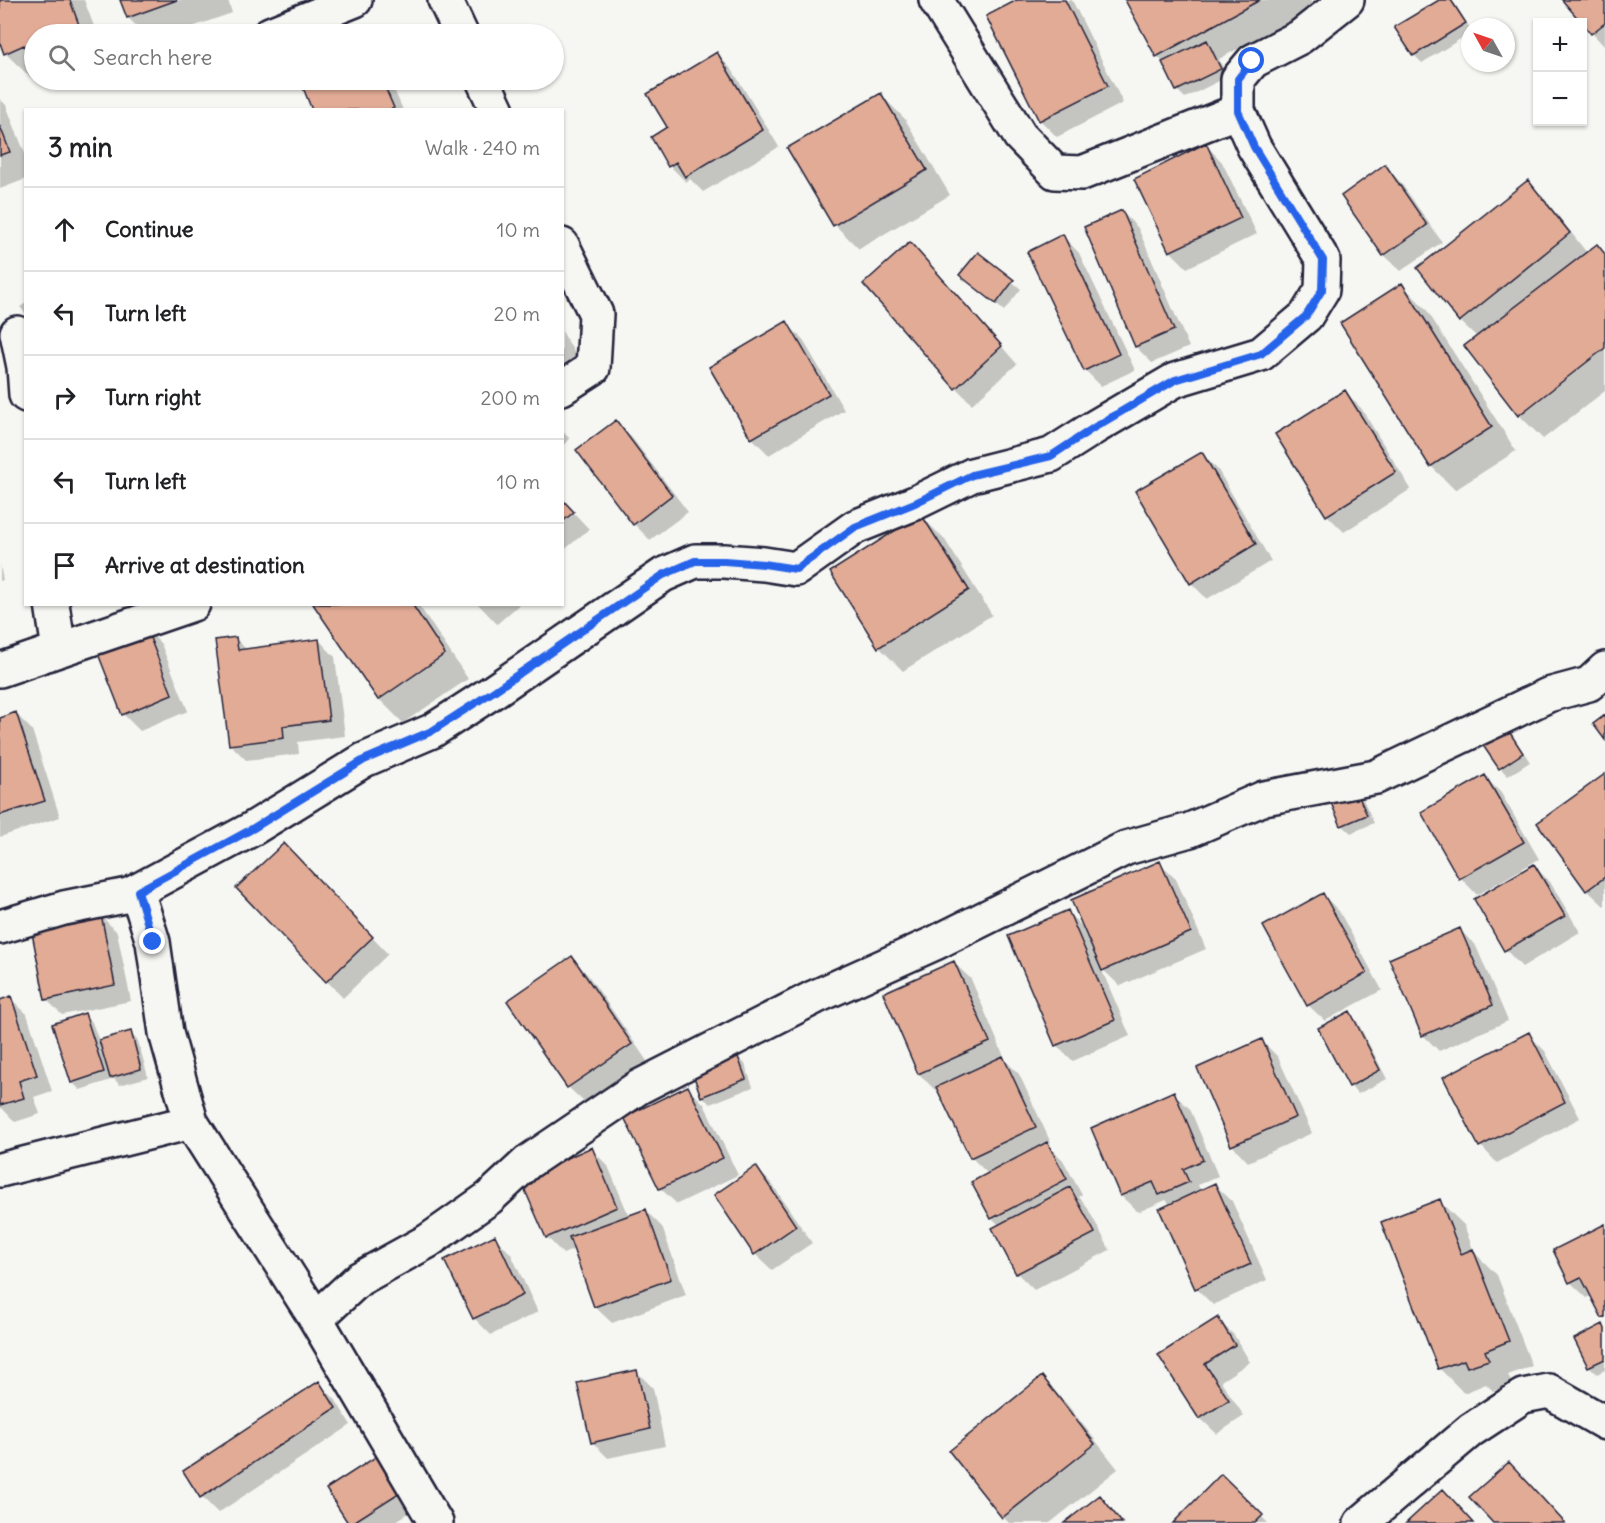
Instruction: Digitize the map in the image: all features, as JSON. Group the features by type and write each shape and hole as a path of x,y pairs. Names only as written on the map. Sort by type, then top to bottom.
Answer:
{"street":[{"path":"295,24 355,0"},
{"path":"445,0 456,24"},
{"path":"936,0 1020,136 1055,172 1082,173 1238,111"},
{"path":"0,927 64,908 129,895 138,891 252,829 364,760 432,731 663,575 695,561 764,564 796,569 855,527 915,503 972,475 1051,456 1175,380 1261,354 1306,316 1322,290 1323,260 1254,147 1238,111 1238,79 1252,61 1300,37 1347,0"},
{"path":"488,90 496,108"},
{"path":"564,249 596,314 593,368 564,387"},
{"path":"17,333 24,367"},
{"path":"52,606 59,650"},
{"path":"0,670 188,606"},
{"path":"316,1319 359,1279 428,1240 489,1198 528,1162 639,1087 815,997 935,943 1126,848 1190,830 1264,798 1376,777 1548,695 1589,684 1605,669"},
{"path":"138,891 153,942 166,1033 191,1122 316,1319 436,1523"},
{"path":"0,1170 191,1122"},
{"path":"1361,1523 1471,1430 1523,1396 1549,1391 1605,1423"}],"building":[{"path":"0,0 70,0 79,24 24,24 24,45 4,54 0,43"},
{"path":"120,0 177,0 127,18"},
{"path":"1017,0 1065,0 1108,86 1039,121 986,16"},
{"path":"1125,0 1260,0 1156,57"},
{"path":"1439,0 1451,0 1463,18 1461,26 1413,56 1394,27"},
{"path":"1562,0 1605,0 1605,23 1591,34 1587,29 1587,18 1578,18"},
{"path":"1207,40 1221,69 1176,91 1162,62"},
{"path":"717,52 763,130 685,177 676,162 668,167 651,137 667,127 647,94"},
{"path":"304,90 386,90 394,108 311,108"},
{"path":"881,93 927,170 833,226 787,148"},
{"path":"0,126 10,152 0,155"},
{"path":"1206,143 1241,218 1169,252 1134,179"},
{"path":"1385,164 1427,225 1383,256 1341,196"},
{"path":"1528,180 1570,233 1459,322 1417,268"},
{"path":"1122,210 1174,330 1135,347 1084,227"},
{"path":"1063,234 1119,354 1084,371 1027,252"},
{"path":"910,242 1002,346 955,389 863,284"},
{"path":"1597,244 1605,254 1605,348 1518,416 1464,346"},
{"path":"978,252 1014,280 996,304 959,275"},
{"path":"1402,283 1492,427 1430,467 1340,323"},
{"path":"787,321 829,394 751,439 709,367"},
{"path":"1345,390 1396,472 1326,516 1275,434"},
{"path":"616,420 672,495 633,525 576,450"},
{"path":"1202,452 1256,544 1190,584 1135,491"},
{"path":"564,501 574,512 564,520"},
{"path":"921,514 969,590 878,648 830,572"},
{"path":"314,606 413,606 445,654 378,700"},
{"path":"145,625 172,694 122,715 95,646"},
{"path":"236,637 238,650 319,639 329,720 283,726 284,738 229,745 215,640"},
{"path":"16,712 45,801 0,815 0,718"},
{"path":"1605,715 1605,740 1593,724"},
{"path":"1505,725 1523,753 1499,769 1480,741"},
{"path":"1605,774 1605,877 1586,891 1537,823"},
{"path":"1485,775 1524,842 1459,879 1421,812"},
{"path":"1354,786 1367,815 1341,826 1328,796"},
{"path":"284,843 373,937 326,982 236,888"},
{"path":"1160,861 1191,932 1102,971 1071,900"},
{"path":"1534,864 1565,916 1504,951 1474,899"},
{"path":"1323,893 1367,973 1307,1006 1263,926"},
{"path":"1068,910 1115,1020 1055,1046 1008,936"},
{"path":"101,914 115,985 45,1000 31,928"},
{"path":"1460,928 1493,1005 1422,1036 1389,959"},
{"path":"572,956 632,1044 567,1088 507,1001"},
{"path":"954,961 990,1042 918,1074 883,993"},
{"path":"11,996 37,1075 19,1081 24,1098 0,1105 0,1000"},
{"path":"1350,1011 1380,1070 1349,1087 1318,1028"},
{"path":"85,1013 104,1072 71,1083 52,1024"},
{"path":"131,1031 141,1069 110,1078 99,1040"},
{"path":"1529,1032 1565,1102 1479,1147 1443,1077"},
{"path":"1262,1039 1296,1117 1231,1146 1197,1068"},
{"path":"737,1054 746,1079 701,1097 692,1071"},
{"path":"1003,1056 1036,1127 970,1158 936,1087"},
{"path":"688,1086 723,1158 659,1189 624,1117"},
{"path":"1174,1091 1203,1160 1183,1169 1189,1182 1159,1195 1153,1182 1120,1196 1091,1128"},
{"path":"1047,1142 1067,1179 991,1219 971,1182"},
{"path":"592,1147 617,1207 546,1238 520,1179"},
{"path":"756,1166 796,1226 754,1255 714,1195"},
{"path":"1215,1183 1251,1264 1195,1289 1159,1209"},
{"path":"1070,1187 1095,1233 1016,1274 992,1228"},
{"path":"1440,1199 1461,1254 1473,1249 1509,1341 1485,1351 1489,1360 1467,1367 1464,1360 1438,1369 1381,1222"},
{"path":"646,1209 671,1279 594,1307 569,1237"},
{"path":"1605,1224 1605,1317 1602,1318 1581,1277 1569,1283 1553,1250"},
{"path":"495,1235 523,1295 473,1319 444,1260"},
{"path":"1218,1317 1235,1345 1205,1364 1229,1400 1199,1419 1158,1355"},
{"path":"1603,1324 1605,1359 1588,1367 1574,1339"},
{"path":"637,1370 650,1429 591,1443 577,1383"},
{"path":"1042,1376 1095,1444 1002,1518 949,1451"},
{"path":"319,1381 336,1408 200,1498 183,1471"},
{"path":"377,1456 399,1493 352,1523 348,1523 326,1489"},
{"path":"1509,1462 1565,1523 1493,1523 1469,1497"},
{"path":"1221,1474 1263,1515 1255,1523 1173,1523"},
{"path":"1443,1489 1474,1523 1406,1523"},
{"path":"1100,1495 1122,1523 1064,1523"}],"route":[{"path":"153,942 138,891 252,829 364,760 432,731 663,575 695,561 764,564 796,569 855,527 915,503 972,475 1051,456 1175,380 1261,354 1306,316 1322,290 1323,260 1254,147 1238,111 1238,79 1252,61"}]}
